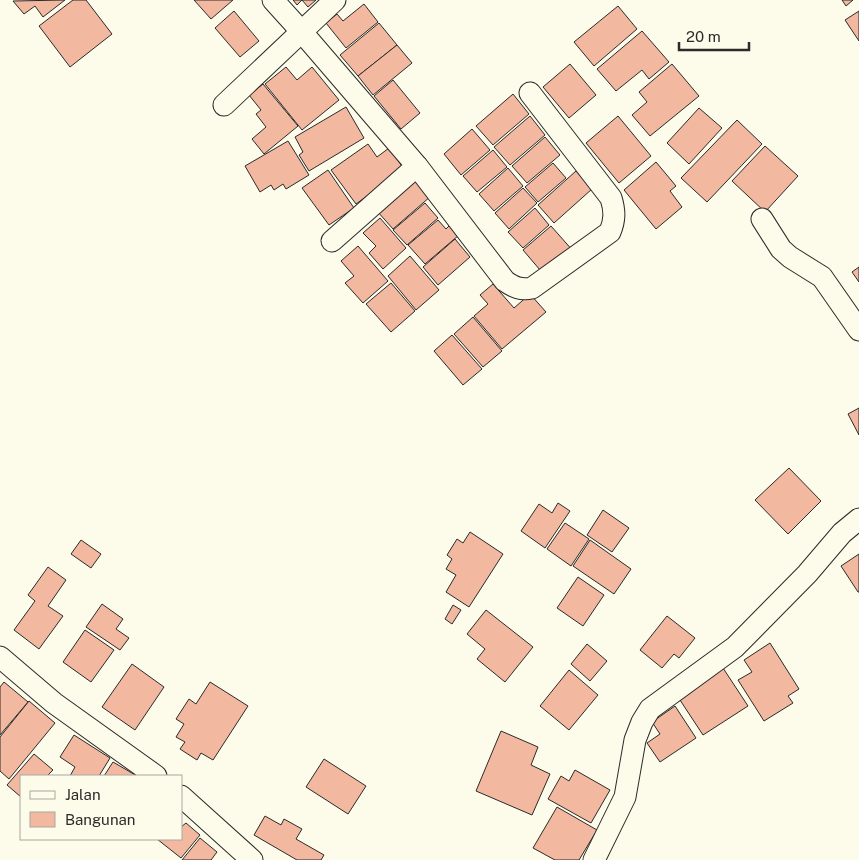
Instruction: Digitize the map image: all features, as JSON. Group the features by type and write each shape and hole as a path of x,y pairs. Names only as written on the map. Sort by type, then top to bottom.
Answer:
{"street":[{"path":"273,0 417,166 505,281 516,288 524,290 532,288 610,232 614,223 615,210 612,198 530,93"},
{"path":"224,105 301,30 335,0"},
{"path":"332,241 417,166"},
{"path":"762,219 781,248 790,257 822,277 859,330"},
{"path":"594,860 625,797 635,740 642,722 650,709 735,647 807,574 842,533 859,519"},
{"path":"0,657 54,703 155,775"},
{"path":"182,797 252,860"}],"building":[{"path":"65,0 43,17 35,6 24,14 13,1"},
{"path":"73,0 86,0 112,34 70,67 39,26"},
{"path":"194,0 233,0 211,19"},
{"path":"293,0 302,0 297,5"},
{"path":"302,0 316,0 308,7"},
{"path":"842,0 853,0 846,6"},
{"path":"364,4 378,22 346,48 326,23 337,14 343,21"},
{"path":"618,6 637,29 594,66 574,42"},
{"path":"234,11 259,41 240,57 215,28"},
{"path":"859,11 859,41 845,20"},
{"path":"379,23 397,45 358,76 340,55"},
{"path":"642,31 669,62 649,79 642,70 616,91 597,69"},
{"path":"397,45 412,63 373,95 358,76"},
{"path":"570,64 596,95 569,118 543,87"},
{"path":"672,64 699,96 650,136 632,115 647,102 639,92"},
{"path":"286,67 297,80 312,67 339,100 302,130 265,84"},
{"path":"393,80 420,113 401,129 374,96"},
{"path":"263,84 298,126 264,154 252,139 266,127 256,114 261,110 249,95"},
{"path":"513,94 529,114 493,145 476,126"},
{"path":"346,107 364,138 309,171 299,155 303,152 295,137"},
{"path":"699,108 722,128 689,164 667,143"},
{"path":"530,116 545,135 510,165 494,147"},
{"path":"618,116 651,156 619,183 586,143"},
{"path":"737,120 762,144 707,202 681,178"},
{"path":"472,129 490,150 461,175 444,154"},
{"path":"545,137 560,155 527,183 512,166"},
{"path":"288,141 309,175 286,189 283,184 274,190 271,185 260,192 245,166"},
{"path":"368,144 377,157 389,148 404,169 356,204 331,170"},
{"path":"765,146 798,176 765,212 732,181"},
{"path":"493,150 507,167 477,192 463,176"},
{"path":"656,162 676,186 670,191 682,207 656,229 624,190"},
{"path":"553,163 566,178 538,202 525,187"},
{"path":"508,168 523,186 494,211 479,194"},
{"path":"328,170 354,208 329,225 302,188"},
{"path":"576,171 592,189 554,223 538,205"},
{"path":"414,178 431,196 393,229 377,211"},
{"path":"523,188 537,203 509,229 495,213"},
{"path":"425,203 438,218 407,245 393,230"},
{"path":"535,208 549,225 523,248 508,232"},
{"path":"380,218 406,248 383,269 369,253 376,246 363,233"},
{"path":"438,220 446,229 450,225 459,235 425,264 408,245"},
{"path":"551,226 574,252 546,277 523,250"},
{"path":"455,239 470,257 438,285 423,267"},
{"path":"358,246 388,281 363,303 345,283 354,276 341,261"},
{"path":"410,256 439,290 416,310 388,276"},
{"path":"859,267 859,282 852,272"},
{"path":"391,283 415,311 391,332 366,304"},
{"path":"493,284 514,308 530,294 546,312 502,349 474,316 488,304 480,295"},
{"path":"473,317 502,351 483,367 454,334"},
{"path":"452,335 482,369 463,385 434,351"},
{"path":"859,408 859,435 848,414"},
{"path":"789,468 821,501 788,534 755,500"},
{"path":"558,503 570,511 545,548 521,531 539,504 552,513"},
{"path":"603,510 629,528 612,552 587,535"},
{"path":"565,523 589,539 571,566 547,549"},
{"path":"470,532 503,554 469,607 446,592 456,575 446,569 452,559 447,555 457,539 463,543"},
{"path":"81,540 101,554 91,568 71,554"},
{"path":"590,540 631,569 614,594 573,566"},
{"path":"859,554 859,592 858,592 841,566"},
{"path":"48,567 66,580 48,606 63,616 39,649 14,630 35,601 28,595"},
{"path":"578,577 604,595 583,626 557,608"},
{"path":"102,604 123,619 116,629 129,638 120,650 86,627"},
{"path":"453,605 461,610 452,624 445,619"},
{"path":"486,610 533,647 505,682 477,659 485,649 467,634"},
{"path":"667,616 695,638 679,658 674,654 662,668 640,650"},
{"path":"85,630 114,650 91,682 63,662"},
{"path":"770,643 799,689 788,696 793,703 764,721 738,680 752,672 744,660"},
{"path":"587,644 607,661 590,681 571,664"},
{"path":"132,664 164,687 135,730 102,707"},
{"path":"723,668 748,706 703,735 678,697"},
{"path":"569,670 598,695 569,730 540,706"},
{"path":"4,682 28,702 0,735 0,687"},
{"path":"210,682 248,706 213,760 201,753 197,760 180,749 185,742 176,737 184,724 176,719 189,699 196,704"},
{"path":"29,701 55,723 9,779 0,771 0,737"},
{"path":"675,706 696,738 660,762 647,743 660,734 652,722"},
{"path":"501,731 538,747 531,765 550,774 532,815 476,791"},
{"path":"74,735 110,758 100,775 71,775 75,767 60,757"},
{"path":"34,754 53,770 48,775 20,775 20,796 7,785"},
{"path":"324,759 366,786 348,814 306,787"},
{"path":"113,762 135,775 105,775"},
{"path":"575,770 610,790 591,823 548,799 561,776 569,781"},
{"path":"557,807 597,830 579,860 555,860 533,848"},
{"path":"265,816 281,825 284,819 302,829 296,839 324,855 321,860 297,860 254,835"},
{"path":"186,823 200,835 181,858 158,840 182,840 182,826"},
{"path":"200,838 217,852 211,860 182,860"}]}
